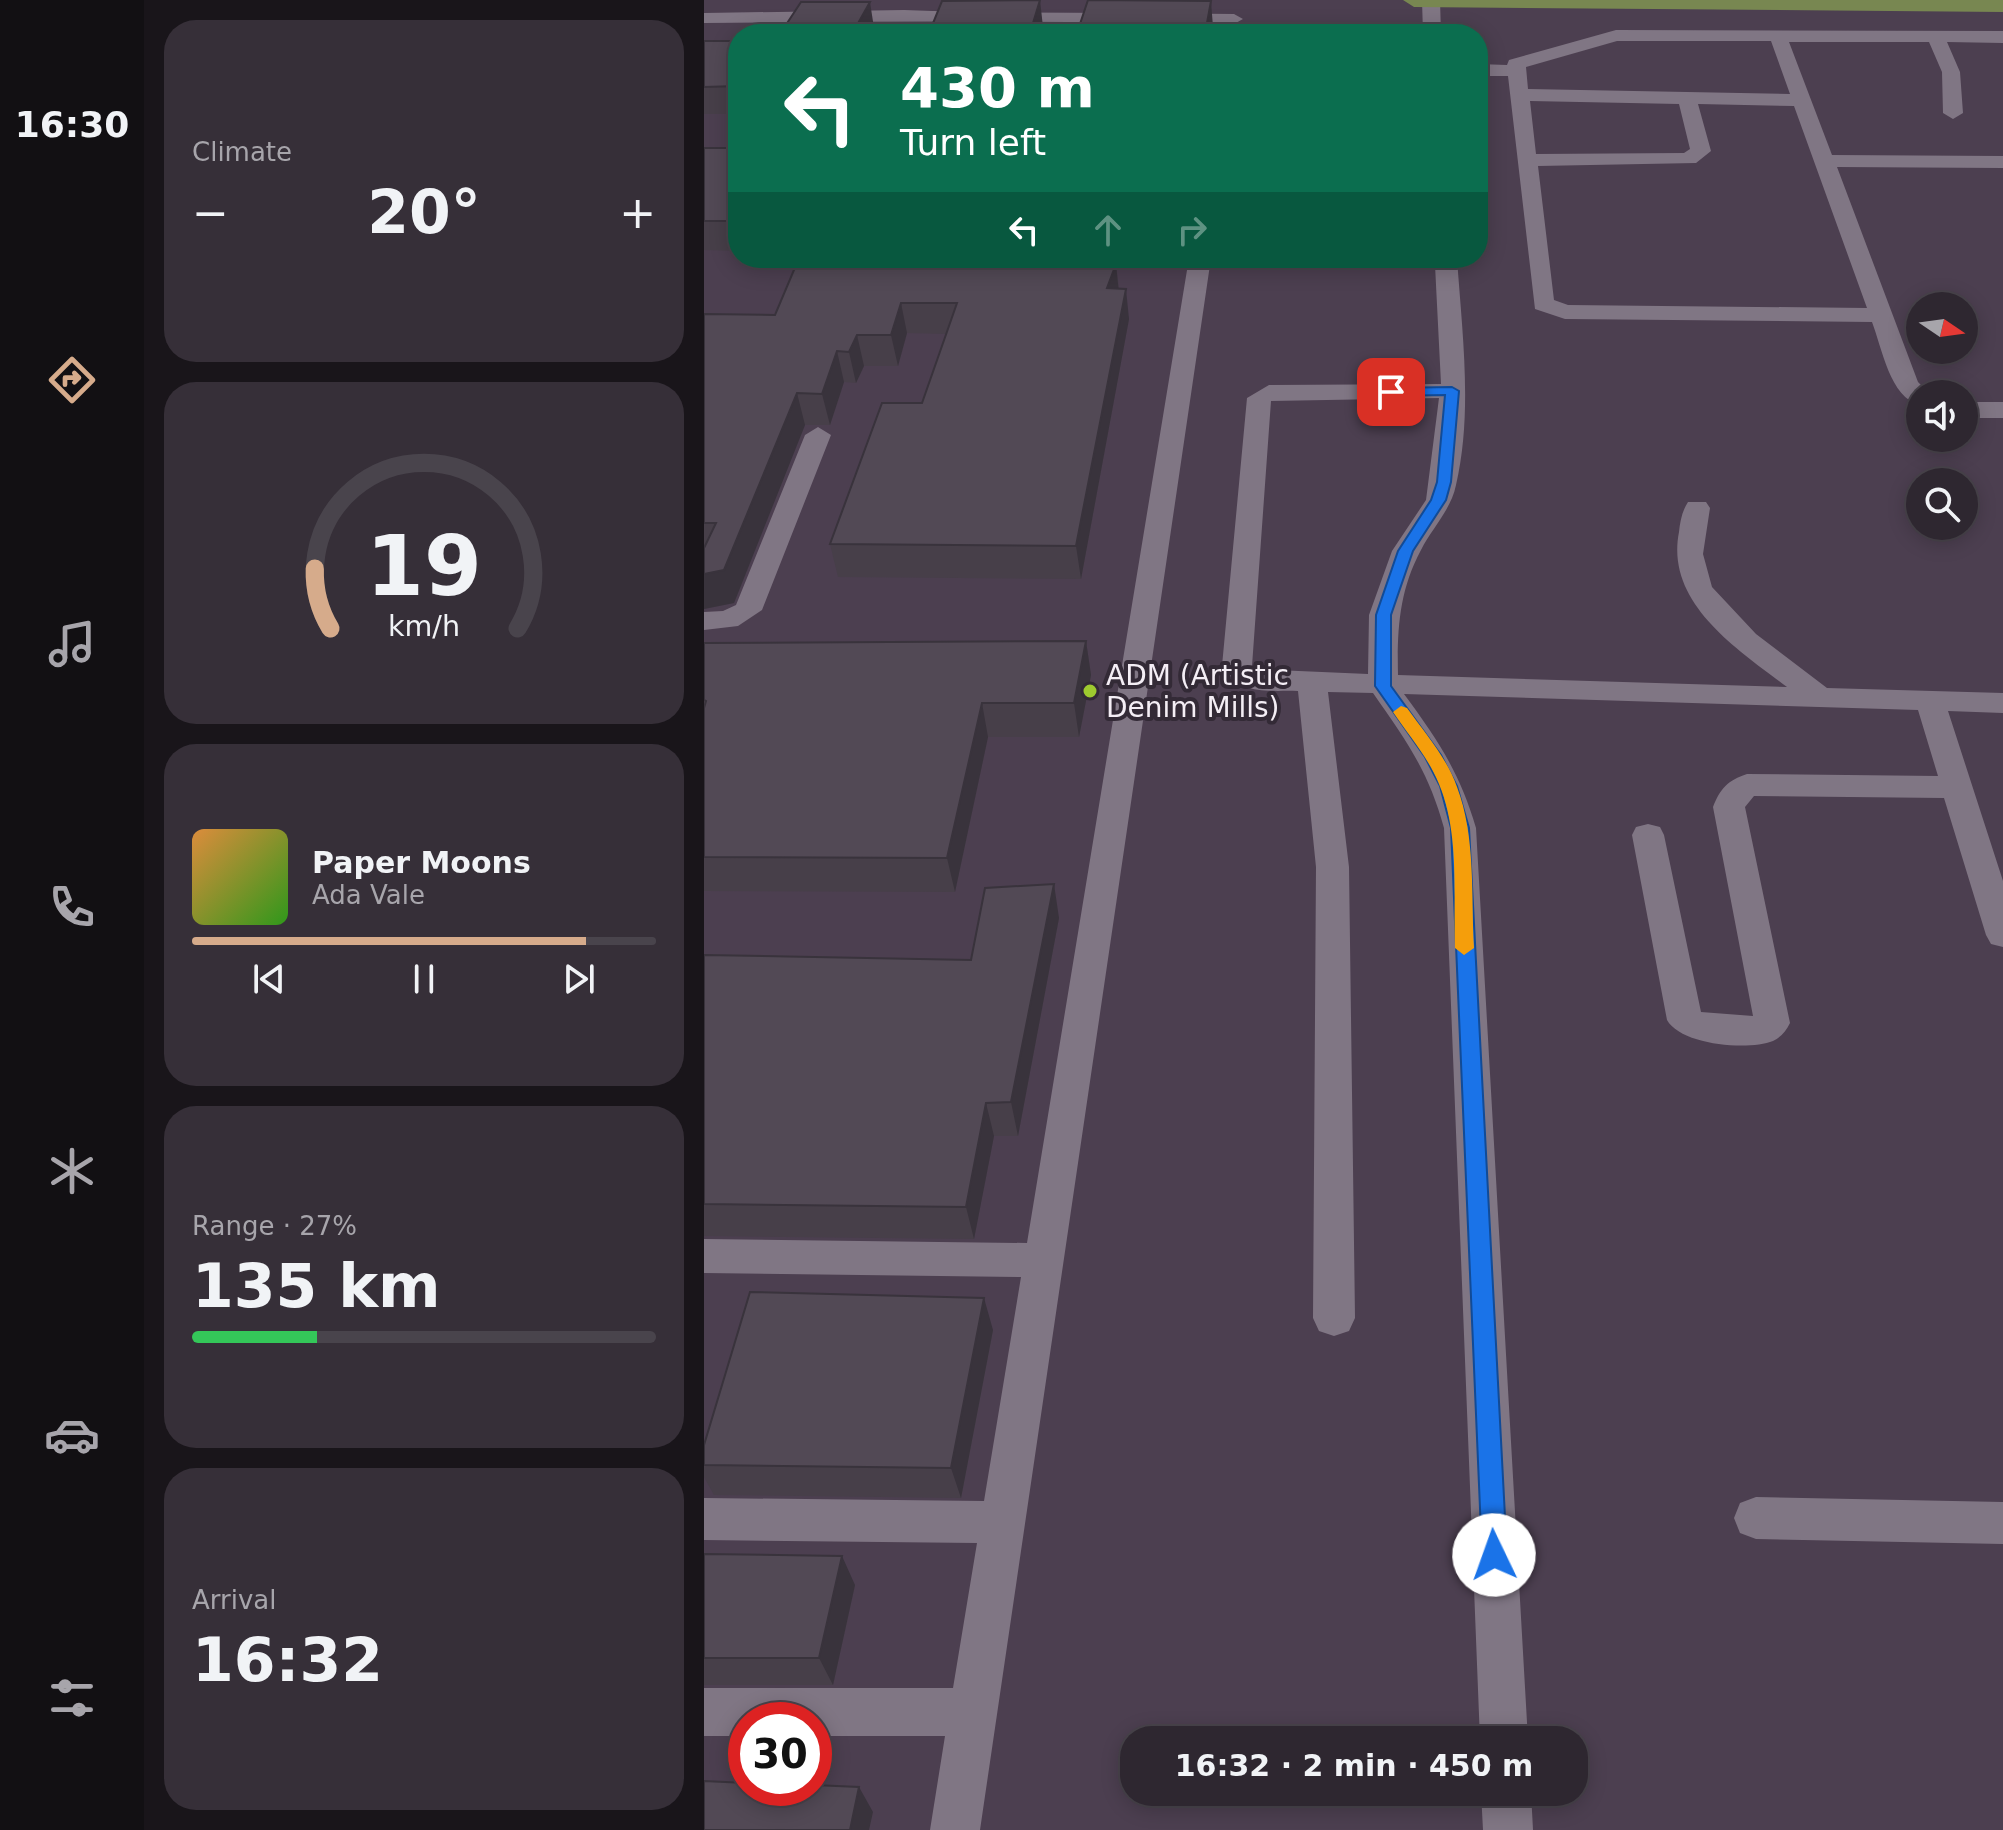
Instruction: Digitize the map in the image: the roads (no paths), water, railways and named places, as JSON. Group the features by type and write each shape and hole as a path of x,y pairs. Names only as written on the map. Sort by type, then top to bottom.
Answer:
{"main road":[{"path":"1414,0 1971,2 2003,5"}],"street":[{"path":"1431,0 1432,24"},
{"path":"704,18 904,15 999,19 1073,16 1234,18"},
{"path":"1880,315 1565,312 1543,304 1516,64 1616,35 2003,37"},
{"path":"1778,36 1906,381"},
{"path":"1936,37 1951,72 1953,113"},
{"path":"1488,70 1515,71"},
{"path":"1519,95 1802,100"},
{"path":"1526,160 1689,159 1701,151 1687,98"},
{"path":"1824,161 2003,162"},
{"path":"955,1830 1198,268"},
{"path":"1446,268 1452,391 1444,482 1439,500 1406,551 1383,615 1383,686 1433,755 1448,786 1460,828 1503,1726"},
{"path":"1452,391 1269,392 1259,398 1237,666 1244,676 1255,680 1383,686 2003,703"},
{"path":"1978,410 2003,410"},
{"path":"704,621 728,620 748,610 818,435"},
{"path":"1697,508 1689,552 1691,573 1704,598 1719,616 1821,698"},
{"path":"1312,683 1332,818 1335,875 1332,929 1334,1318"},
{"path":"1930,701 1956,787 1996,888 2003,935"},
{"path":"1648,835 1685,1020 1699,1028 1763,1030 1772,1023 1729,807 1734,794 1747,785 1956,787"},
{"path":"704,1256 1044,1260"},
{"path":"1756,1518 2003,1523"},
{"path":"704,1519 1003,1522"},
{"path":"704,1712 973,1712"},
{"path":"1507,1806 1508,1830"}],"place":[{"name":"ADM (Artistic Denim Mills)","path":"1090,691"}]}
